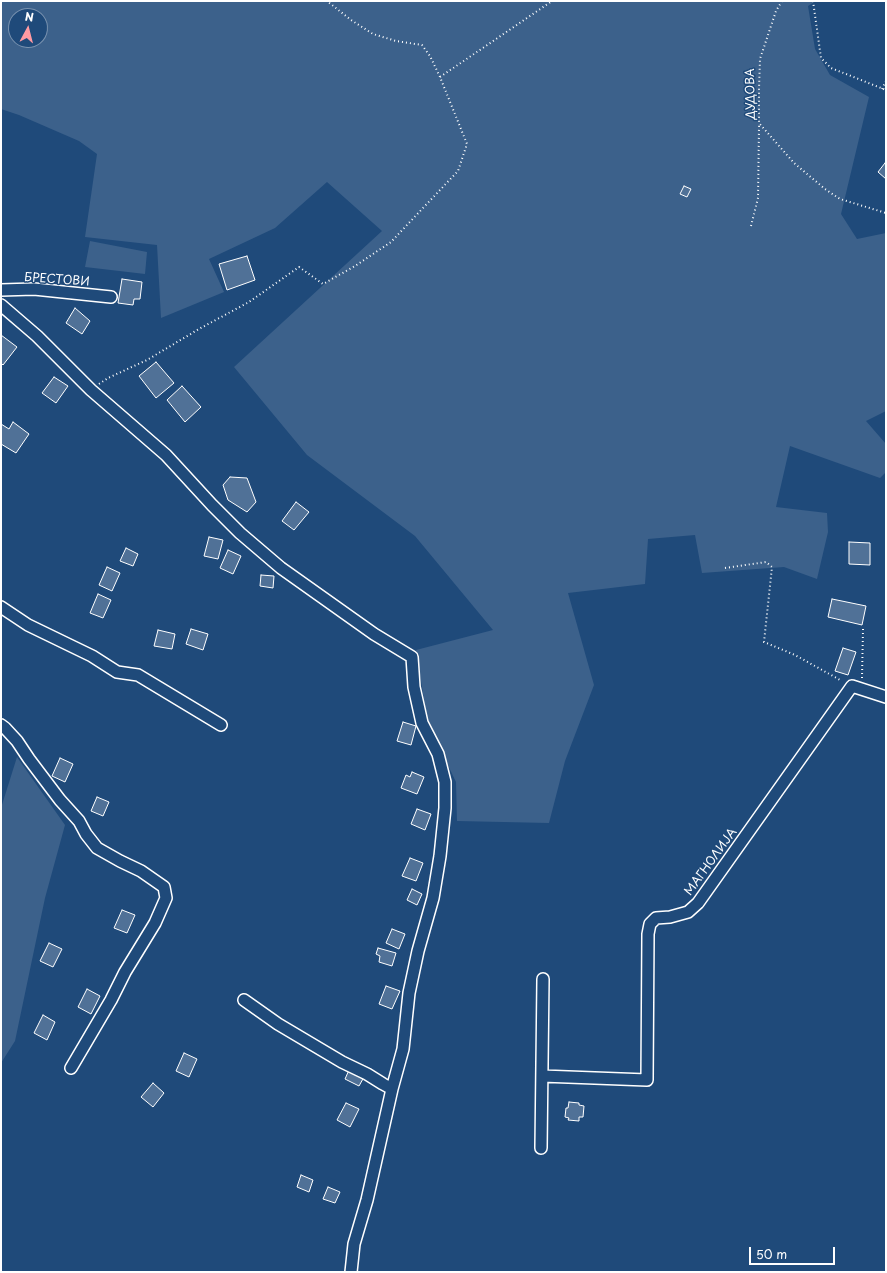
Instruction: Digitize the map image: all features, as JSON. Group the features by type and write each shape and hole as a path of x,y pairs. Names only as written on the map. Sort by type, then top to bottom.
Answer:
{"street":[{"name":"БРЕСТОВИ","path":"1,290 34,289 111,297"},
{"path":"1,305 37,336 91,390 166,455 212,505 281,568 374,634 412,657 414,687 422,723 438,754 445,782 445,808 440,856 433,898 418,951 409,993 403,1049 392,1088 367,1200 354,1244 351,1272"},
{"path":"1,607 28,624 92,656 117,672 138,675 221,725"},
{"path":"857,688 886,697"},
{"name":"МАГНОЛИЈА","path":"542,1076 647,1080 648,934 650,924 656,918 670,917 688,912 698,903 857,688"},
{"path":"1,725 18,741 60,800 79,821 86,834 97,848 141,871 164,887 166,898 155,923 125,972 111,1000 71,1068"},
{"path":"542,1148 543,979"},
{"path":"244,1000 278,1024 342,1062 392,1088"}],"path":[{"path":"91,390 108,378 147,360 199,328 249,302 299,267 324,284 355,266 392,242 422,208 458,172 467,144 440,77 430,56 422,45 396,41 373,34 351,20 327,1"},
{"path":"440,77 552,1"},
{"name":"ДУДОВА","path":"782,1 776,12 760,59 759,123 794,163 824,189 840,199 886,213"},
{"path":"813,1 821,58 831,68 886,90"},
{"path":"882,89 886,81"},
{"path":"751,226 758,198 759,123"},
{"path":"725,568 766,562 772,567 764,642 795,655 857,688 863,629"}],"shaded area":[{"path":"1,1 816,1 808,6 815,49 830,75 869,97 841,214 857,239 886,233 886,411 866,421 886,444 886,472 880,478 790,446 776,507 827,513 828,532 817,579 784,567 702,573 695,535 648,539 645,584 568,593 594,685 565,761 549,823 457,821 456,782 428,724 416,650 493,630 415,536 307,455 234,367 382,231 327,182 275,228 209,259 224,292 161,318 157,245 85,237 97,154 79,141 19,115 1,109"},
{"path":"90,241 147,252 145,274 85,267"},
{"path":"17,757 65,825 45,898 15,1041 1,1063 1,808"}],"building":[{"path":"886,163 886,179 878,172"},
{"path":"684,186 691,189 687,197 680,194"},
{"path":"247,256 255,280 227,290 219,264"},
{"path":"122,279 142,282 140,299 134,299 133,305 118,303"},
{"path":"75,308 90,321 82,334 66,323"},
{"path":"1,335 17,347 3,365 1,363"},
{"path":"156,362 174,383 156,398 139,376"},
{"path":"54,377 68,386 56,403 42,393"},
{"path":"182,386 201,407 185,422 167,400"},
{"path":"13,422 29,434 16,453 1,444 1,424 9,429"},
{"path":"230,477 247,478 256,502 247,512 228,500 223,485"},
{"path":"296,502 309,512 294,530 282,521"},
{"path":"209,537 223,540 218,559 204,556"},
{"path":"849,542 870,543 870,565 849,564"},
{"path":"126,548 138,554 133,566 120,561"},
{"path":"228,550 241,556 233,574 220,568"},
{"path":"107,567 120,573 112,591 99,585"},
{"path":"261,575 274,576 273,588 260,586"},
{"path":"98,594 111,600 103,618 90,613"},
{"path":"832,599 866,606 862,625 828,617"},
{"path":"191,629 208,634 203,650 186,644"},
{"path":"158,630 175,634 172,649 154,646"},
{"path":"843,648 856,652 848,675 835,671"},
{"path":"403,722 416,726 411,745 397,741"},
{"path":"60,758 73,764 65,782 52,776"},
{"path":"412,772 424,777 417,794 401,788 406,775 410,777"},
{"path":"97,797 109,802 103,816 91,811"},
{"path":"417,809 431,814 425,830 411,824"},
{"path":"410,858 423,863 416,881 402,876"},
{"path":"412,889 422,894 417,905 407,900"},
{"path":"122,910 135,915 127,933 114,928"},
{"path":"392,929 405,934 399,949 386,943"},
{"path":"49,943 62,949 53,967 40,961"},
{"path":"378,948 396,953 392,966 379,962 380,956 376,954"},
{"path":"386,986 400,991 392,1009 379,1004"},
{"path":"87,989 100,996 91,1014 78,1007"},
{"path":"43,1015 55,1022 47,1040 34,1033"},
{"path":"184,1053 197,1059 189,1077 176,1071"},
{"path":"349,1070 364,1077 359,1086 345,1079"},
{"path":"153,1083 164,1093 153,1107 141,1097"},
{"path":"569,1102 579,1103 579,1105 584,1106 583,1117 579,1117 579,1121 568,1120 569,1118 565,1117 566,1108 568,1108"},
{"path":"346,1103 359,1109 350,1127 337,1120"},
{"path":"301,1175 313,1180 309,1192 297,1187"},
{"path":"328,1187 340,1192 335,1203 323,1199"}]}
